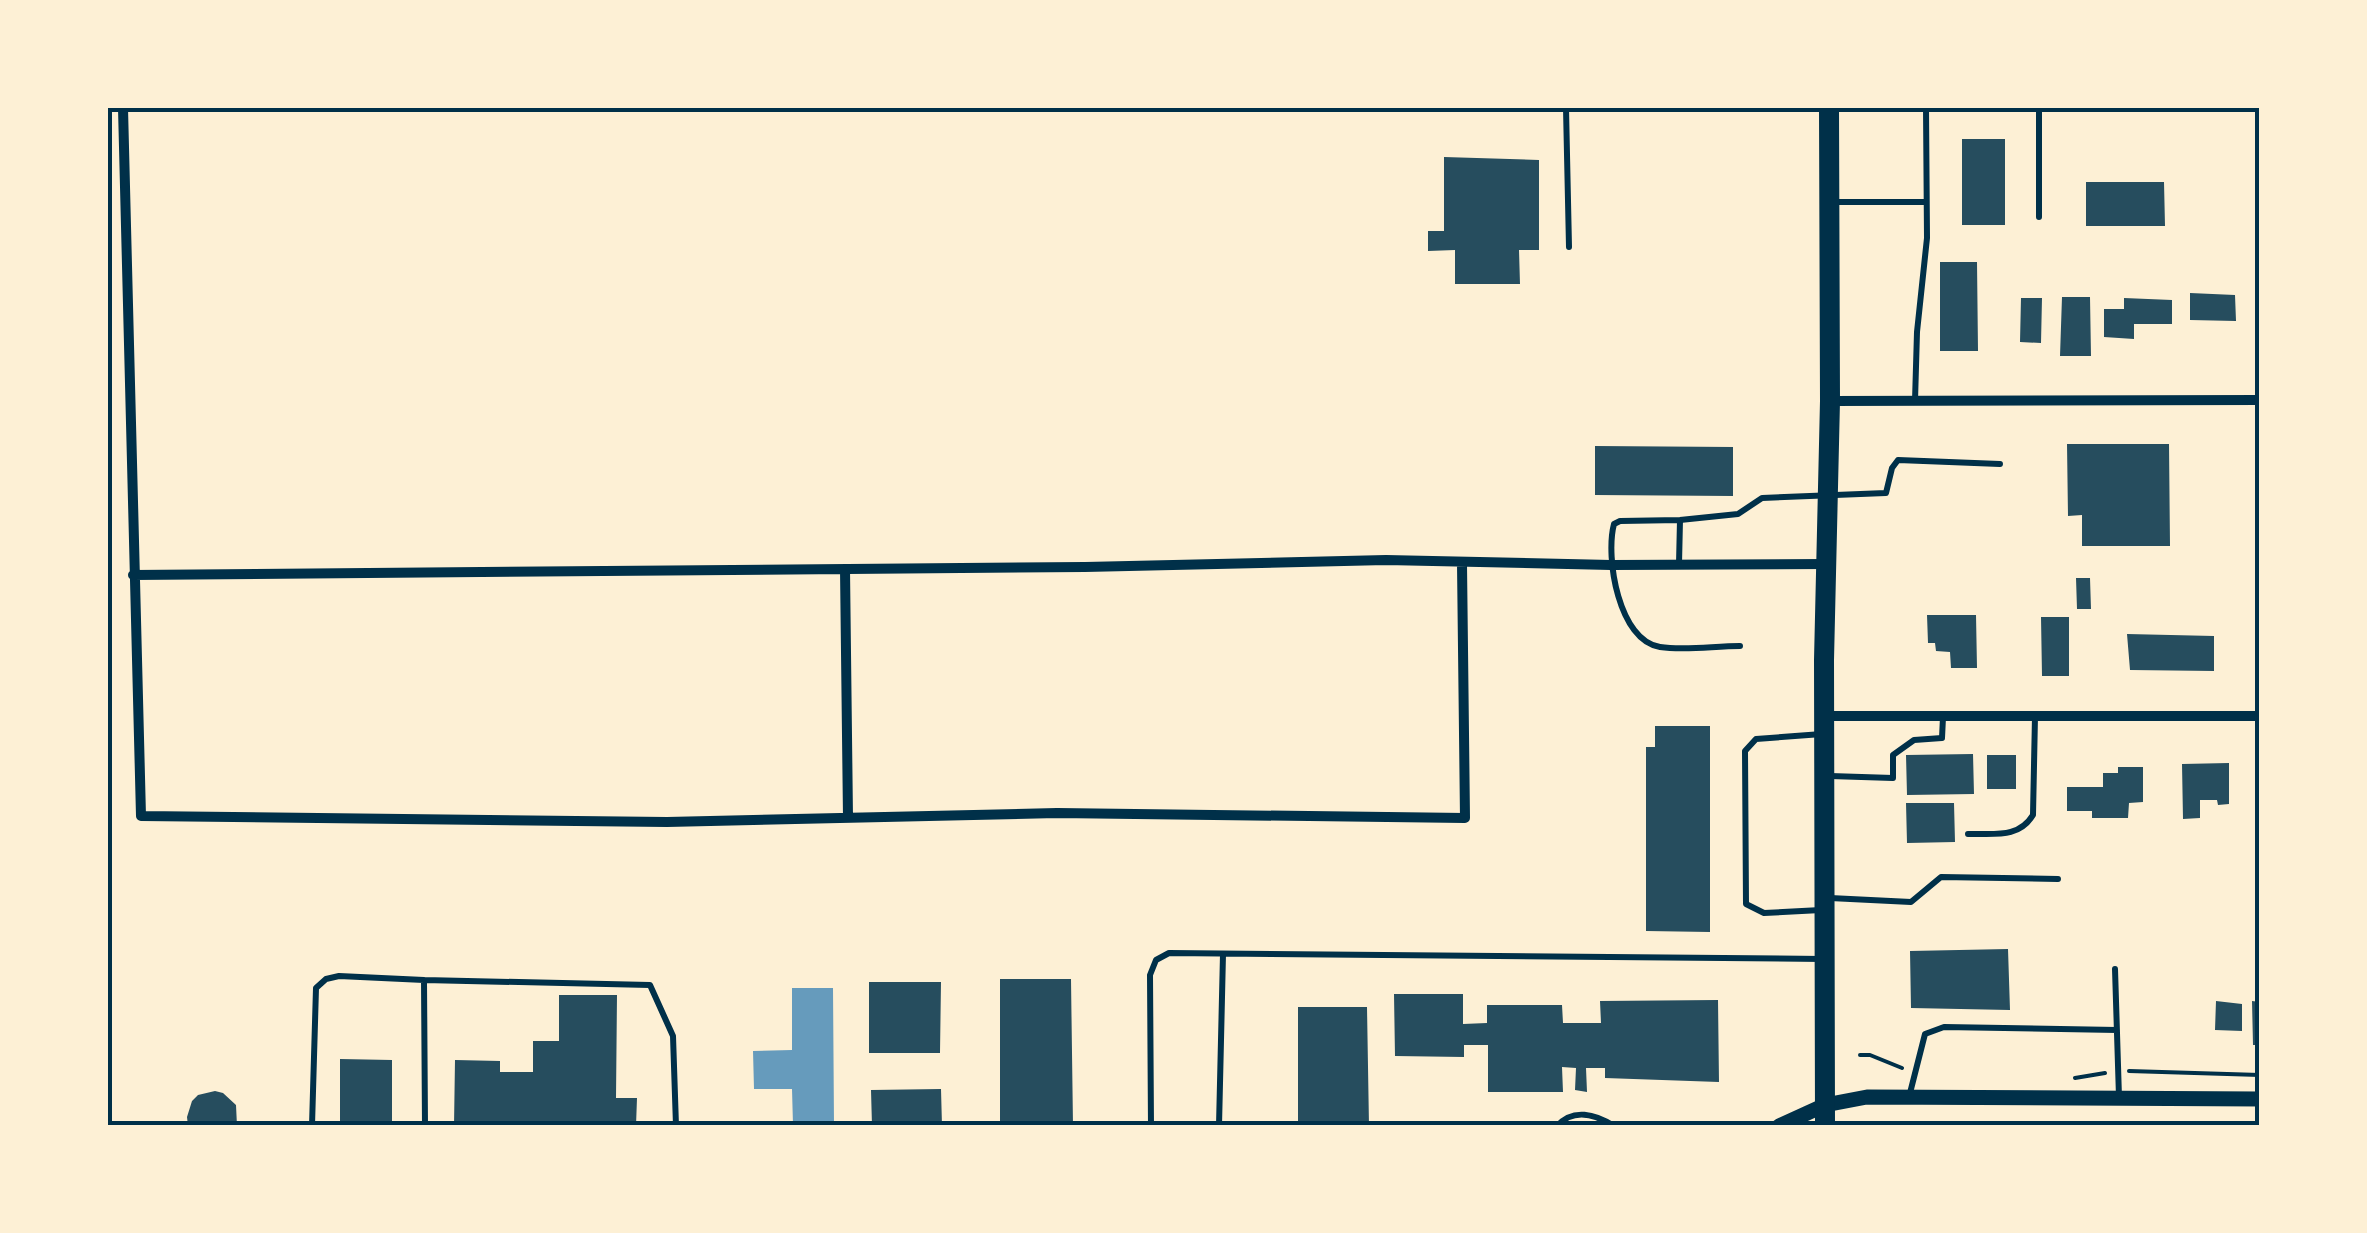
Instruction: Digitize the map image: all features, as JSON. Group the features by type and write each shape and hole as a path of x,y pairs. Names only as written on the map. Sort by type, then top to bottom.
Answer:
{"main road":[{"path":"1825,1115 1829,108"}],"street":[{"path":"123,108 141,816 667,822 1056,813 1465,818 1462,564"},
{"path":"1830,401 2260,400"},
{"path":"133,575 845,570 1386,560 1462,564 1826,564"},
{"path":"845,570 848,818"},
{"path":"1824,725 1944,716 2260,716"},
{"path":"1780,1126 1825,1115 1867,1097 2260,1098"}],"lane":[{"path":"1566,108 1569,247"},
{"path":"1914,401 1926,238 1926,108"},
{"path":"2039,108 2039,216"},
{"path":"1830,202 1926,202"},
{"path":"1740,646 1656,647 1629,628 1611,565 1614,524 1738,514 1762,498 1886,493 1898,460 2000,464"},
{"path":"1680,520 1680,564"},
{"path":"1824,776 1892,778 1893,755 1914,740 1942,738 1944,716"},
{"path":"1968,834 2016,833 2033,815 2035,716"},
{"path":"1824,725 1756,739 1745,751 1746,904 1764,913 1824,904 1911,902 1941,878 2058,879"},
{"path":"1151,1126 1152,967 1169,953 1824,959"},
{"path":"1220,1126 1222,954"},
{"path":"2115,969 2119,1098"},
{"path":"312,1126 316,988 326,979 339,976 650,985 674,1036 676,1126"},
{"path":"424,980 424,1126"},
{"path":"1909,1097 1926,1034 1944,1026 2117,1030"},
{"path":"1557,1126 1573,1114 1592,1115 1614,1126"}],"path":[{"path":"1860,1055 1914,1072"},
{"path":"2070,1079 2118,1070 2260,1075"}],"water":[{"path":"792,988 833,988 834,1125 793,1125 792,1089 754,1089 753,1051 792,1050"}],"building":[{"path":"1962,139 2005,139 2005,225 1962,225"},
{"path":"1444,157 1539,160 1539,250 1519,250 1520,284 1455,284 1455,250 1428,251 1428,231 1444,231"},
{"path":"2086,182 2164,182 2165,226 2086,226"},
{"path":"1940,262 1977,262 1978,351 1940,351"},
{"path":"2190,293 2235,295 2236,321 2190,320"},
{"path":"2062,297 2090,297 2091,356 2060,356"},
{"path":"2021,298 2042,298 2041,343 2020,342"},
{"path":"2124,298 2172,300 2172,324 2134,324 2134,339 2104,337 2104,309 2124,309"},
{"path":"2067,444 2169,444 2170,546 2082,546 2082,515 2068,516"},
{"path":"1595,446 1733,447 1733,496 1595,495"},
{"path":"2076,578 2090,578 2091,609 2077,609"},
{"path":"1927,615 1976,615 1977,668 1951,668 1950,652 1936,651 1935,643 1928,643"},
{"path":"2041,617 2069,617 2069,676 2042,676"},
{"path":"2127,634 2214,636 2214,671 2130,670"},
{"path":"1655,726 1710,726 1710,932 1646,931 1646,747 1655,747"},
{"path":"1973,754 1974,794 1907,795 1906,755"},
{"path":"1987,755 2016,755 2016,789 1987,789"},
{"path":"2229,763 2229,804 2200,800 2200,818 2183,819 2182,764"},
{"path":"2118,767 2143,767 2143,802 2129,803 2128,818 2092,818 2092,811 2067,811 2067,787 2103,787 2103,773 2118,773"},
{"path":"1906,803 1954,803 1955,842 1907,843"},
{"path":"2008,949 2010,1010 1911,1008 1910,951"},
{"path":"1000,979 1071,979 1073,1126 1000,1126"},
{"path":"869,982 941,982 940,1053 869,1053"},
{"path":"1394,994 1463,994 1463,1024 1487,1023 1487,1005 1562,1005 1563,1023 1601,1023 1600,1001 1718,1000 1719,1082 1605,1078 1605,1068 1586,1068 1587,1092 1575,1090 1576,1068 1562,1067 1563,1092 1488,1092 1488,1045 1464,1045 1464,1057 1395,1056"},
{"path":"559,995 617,995 616,1098 637,1098 636,1126 454,1126 455,1060 500,1061 500,1072 533,1072 533,1041 559,1041"},
{"path":"2216,1001 2242,1004 2242,1031 2215,1030"},
{"path":"2252,1001 2260,1002 2260,1045 2253,1045"},
{"path":"1298,1007 1367,1007 1369,1126 1298,1126"},
{"path":"340,1059 392,1060 392,1126 340,1126"},
{"path":"941,1089 942,1126 872,1126 871,1090"},
{"path":"215,1091 236,1105 237,1126 188,1126 192,1101 198,1095"}]}
